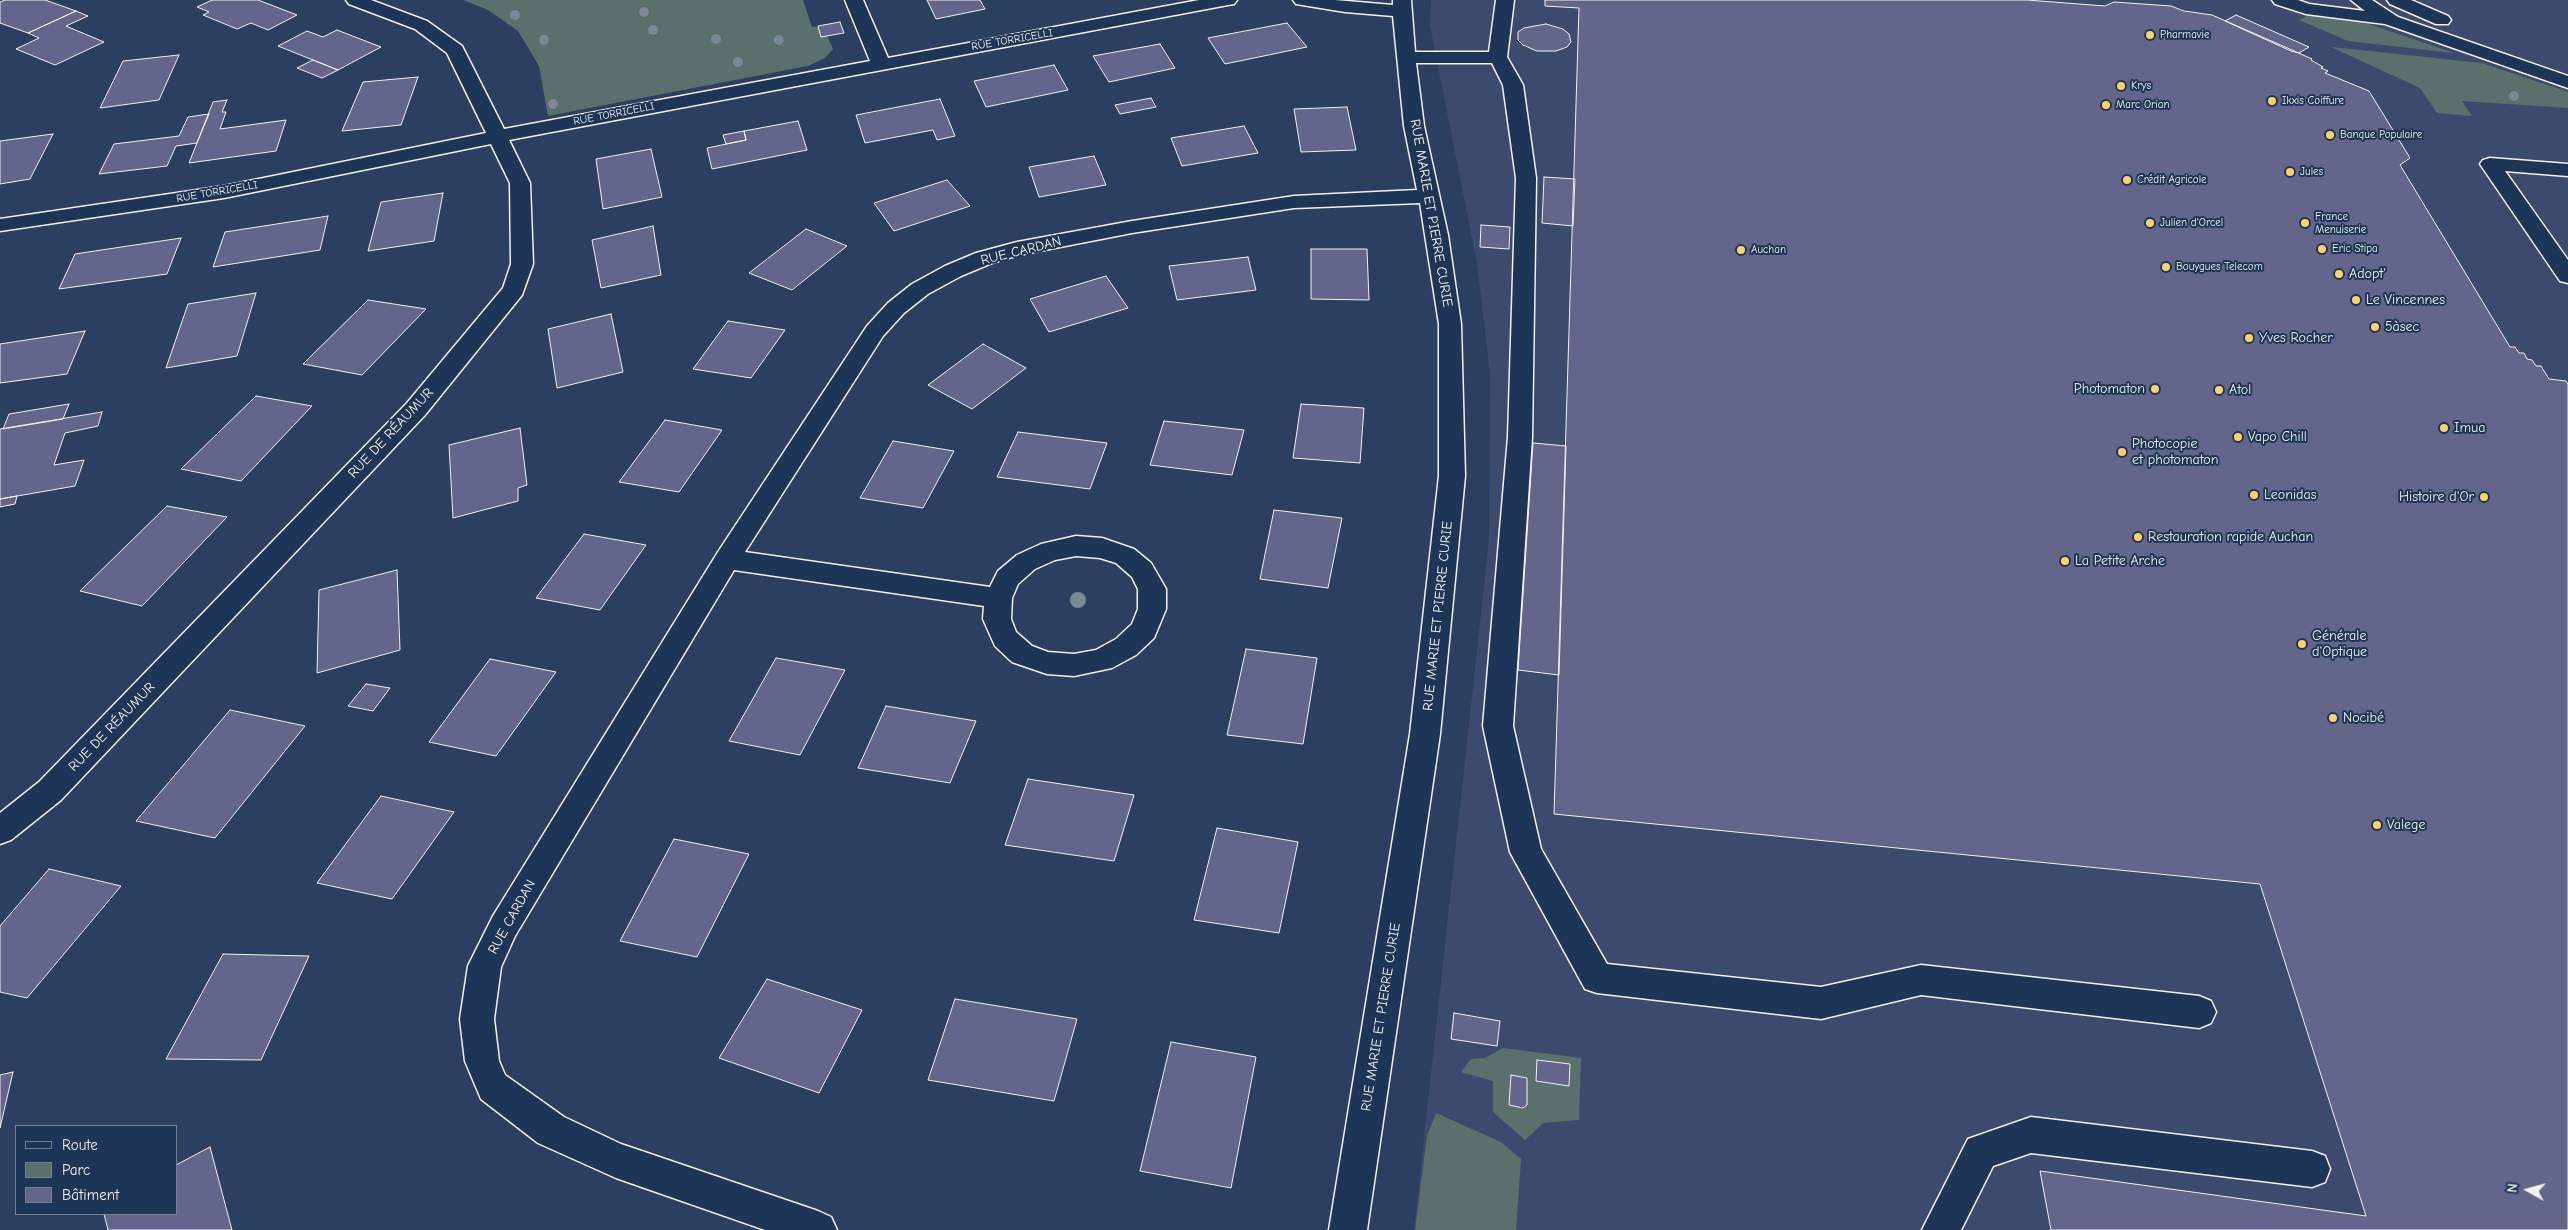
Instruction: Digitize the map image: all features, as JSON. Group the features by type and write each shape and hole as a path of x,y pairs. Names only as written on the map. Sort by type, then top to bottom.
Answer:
{"street":[{"name":"RUE DE RÉAUMUR","path":"0,831 50,791 416,409 514,290 522,264 520,184 499,136 455,50 421,25 355,0"},
{"path":"854,0 881,64"},
{"name":"RUE TORRICELLI","path":"0,225 224,192 499,136 1228,0"},
{"path":"1302,0 1345,7 1402,6"},
{"path":"1505,0 1498,57 1513,84 1526,178 1520,437 1498,726 1526,852 1597,978 1821,1004 1921,980 2199,1012"},
{"path":"2282,0 2306,9 2392,21 2568,82"},
{"path":"2360,0 2392,21"},
{"path":"2396,0 2496,41 2568,65"},
{"name":"RUE MARIE ET PIERRE CURIE","path":"1348,1230 1425,734 1452,476 1450,324 1437,235 1414,126 1402,6"},
{"path":"1406,58 1498,57"},
{"path":"2568,170 2490,164 2568,276"},
{"name":"RUE CARDAN","path":"818,1230 616,1160 551,1130 493,1087 482,1061 477,1019 485,966 504,926 727,559 876,331 896,308 920,289 952,271 984,258 1017,249 1132,227 1294,202 1429,196"},
{"path":"1076,546 1102,548 1125,556 1142,570 1152,589 1152,609 1144,630 1126,647 1102,660 1074,665 1047,663 1022,654 1005,638 997,619 998,598 1008,578 1026,562 1050,551 1076,546"},
{"path":"727,559 998,598"},
{"path":"1941,1230 1981,1152 2031,1135 2312,1169"}],"shaded area":[{"name":"La Petite Arche","path":"1431,0 2568,0 2568,1230 1414,1230 1489,540 1490,374 1477,263 1430,26"}],"green space":[{"path":"463,0 803,0 812,27 823,26 833,49 825,58 808,66 548,116 539,66 518,31 488,10"},
{"path":"2313,13 2369,24 2454,53 2348,41 2299,20"},
{"path":"2331,47 2482,63 2568,92 2568,108 2462,101 2472,116 2437,113 2420,88"},
{"path":"1503,1048 1581,1058 1579,1120 1543,1123 1525,1140 1493,1112 1493,1081 1461,1072 1471,1059 1485,1058"},
{"path":"1436,1113 1501,1142 1521,1159 1516,1230 1415,1230 1427,1136"}],"building":[{"path":"5,0 45,0 76,11 28,33 0,23 0,2"},
{"path":"212,0 258,0 297,15 268,30 251,23 237,29 203,15 209,12 197,7"},
{"path":"927,0 980,0 985,9 936,19"},
{"name":"La Petite Arche","path":"1545,0 2027,0 2105,6 2114,2 2171,6 2184,11 2212,15 2312,59 2323,67 2321,68 2328,71 2325,73 2369,91 2410,158 2400,165 2510,347 2515,347 2519,353 2524,353 2527,359 2532,360 2536,366 2541,366 2549,379 2566,381 2568,384 2568,1230 2051,1230 2040,1171 2366,1216 2260,884 1554,814 1579,8 1545,6"},
{"path":"76,11 88,16 66,26 104,42 55,65 16,49 39,38 28,33"},
{"path":"2236,15 2309,47 2299,53 2291,51 2225,21"},
{"path":"840,22 844,33 821,37 818,26"},
{"path":"1287,23 1307,47 1225,64 1208,38"},
{"path":"1546,24 1563,29 1569,34 1571,42 1567,47 1556,51 1537,51 1523,45 1518,40 1518,32 1524,28"},
{"path":"337,30 381,47 338,70 278,46 307,31 323,37"},
{"path":"1160,44 1175,68 1109,82 1093,56"},
{"path":"179,55 159,100 100,108 123,61"},
{"path":"313,60 338,70 322,78 297,68"},
{"path":"1054,65 1068,90 986,107 974,81"},
{"path":"418,77 401,125 342,131 363,82"},
{"path":"1151,98 1156,107 1120,114 1115,105"},
{"path":"940,99 955,136 937,140 933,130 865,143 856,115"},
{"path":"227,100 222,112 226,112 220,129 286,120 276,151 189,163 213,102"},
{"path":"1347,107 1356,150 1301,152 1294,109"},
{"path":"209,114 197,143 176,146 167,166 99,174 114,144 179,136 188,117"},
{"path":"798,121 807,150 712,169 707,148 746,140 744,131"},
{"path":"1244,126 1258,153 1182,166 1171,138"},
{"path":"744,131 746,140 726,144 723,135"},
{"path":"53,134 30,179 0,184 0,141"},
{"path":"651,149 662,197 603,209 596,159"},
{"path":"1094,156 1106,185 1039,197 1029,167"},
{"path":"1544,177 1575,179 1573,226 1542,223"},
{"path":"947,180 970,206 894,231 874,203"},
{"path":"443,193 434,241 368,251 381,202"},
{"path":"328,216 320,250 213,267 225,232"},
{"path":"1481,225 1510,227 1509,249 1480,247"},
{"path":"653,226 661,275 601,288 592,240"},
{"path":"806,229 847,246 792,290 749,273"},
{"path":"181,238 167,274 59,289 75,254"},
{"path":"1311,249 1367,249 1369,300 1311,299"},
{"path":"1248,257 1256,290 1177,300 1169,266"},
{"path":"1106,276 1128,308 1049,332 1030,299"},
{"path":"256,293 237,356 166,368 188,304"},
{"path":"368,300 426,309 362,375 303,364"},
{"path":"611,314 623,372 557,388 548,329"},
{"path":"728,321 785,330 751,378 693,369"},
{"path":"85,331 67,374 0,383 0,344"},
{"path":"983,344 1026,368 972,409 928,385"},
{"path":"256,396 312,406 241,481 181,469"},
{"path":"69,404 63,419 3,429 9,414"},
{"path":"1301,404 1364,408 1360,463 1293,458"},
{"path":"102,412 98,426 65,433 54,465 84,460 75,486 0,499 0,429"},
{"path":"665,420 722,430 679,492 619,482"},
{"path":"1164,421 1244,430 1232,475 1150,465"},
{"path":"520,428 527,485 518,488 518,501 453,518 449,445"},
{"path":"1018,432 1107,443 1090,489 997,477"},
{"path":"893,441 954,451 923,508 860,498"},
{"path":"1533,443 1566,446 1559,675 1518,670"},
{"path":"17,496 15,504 0,507 0,499"},
{"path":"167,506 227,517 142,606 80,591"},
{"path":"1274,510 1342,518 1328,588 1260,579"},
{"path":"584,534 646,545 600,610 536,598"},
{"path":"397,570 400,650 317,673 319,590"},
{"path":"1246,649 1317,658 1303,744 1227,735"},
{"path":"776,658 845,670 800,755 729,741"},
{"path":"490,659 556,672 496,756 429,742"},
{"path":"366,684 390,688 373,711 348,706"},
{"path":"886,706 976,721 950,783 858,768"},
{"path":"230,710 305,726 215,838 136,821"},
{"path":"1028,779 1134,795 1114,861 1005,845"},
{"path":"381,796 454,812 392,899 317,883"},
{"path":"1217,828 1298,842 1279,933 1194,920"},
{"path":"674,839 749,854 697,957 620,941"},
{"path":"49,869 121,886 27,998 0,992 0,926"},
{"path":"223,954 309,956 261,1060 166,1059"},
{"path":"767,979 862,1010 819,1093 719,1058"},
{"path":"955,999 1077,1019 1054,1101 928,1080"},
{"path":"1454,1013 1500,1021 1497,1046 1451,1039"},
{"path":"1171,1042 1256,1057 1231,1188 1140,1171"},
{"path":"1537,1060 1570,1064 1569,1086 1536,1081"},
{"path":"13,1072 0,1128 0,1075"},
{"path":"1511,1075 1527,1078 1527,1105 1523,1108 1509,1105"},
{"path":"210,1147 232,1230 108,1230 104,1215 178,1215 178,1164"}],"place":[{"name":"Pharmavie","path":"2150,35"},
{"name":"Krys","path":"2121,86"},
{"name":"Ikxis Coiffure","path":"2272,101"},
{"name":"Marc Orian","path":"2106,105"},
{"name":"Banque Populaire","path":"2330,135"},
{"name":"Jules","path":"2290,172"},
{"name":"Crédit Agricole","path":"2127,180"},
{"name":"Julien d'Orcel","path":"2150,223"},
{"name":"France Menuiserie","path":"2305,223"},
{"name":"Eric Stipa","path":"2322,249"},
{"name":"Auchan","path":"1741,250"},
{"name":"Bouygues Telecom","path":"2166,267"},
{"name":"Adopt'","path":"2339,274"},
{"name":"Le Vincennes","path":"2356,300"},
{"name":"5àsec","path":"2375,327"},
{"name":"Yves Rocher","path":"2249,338"},
{"name":"Photomaton","path":"2155,389"},
{"name":"Atol","path":"2219,390"},
{"name":"Imua","path":"2444,428"},
{"name":"Vapo Chill","path":"2238,437"},
{"name":"Photocopie et photomaton","path":"2122,452"},
{"name":"Leonidas","path":"2254,495"},
{"name":"Histoire d'Or","path":"2484,497"},
{"name":"Restauration rapide Auchan","path":"2138,537"},
{"name":"La Petite Arche","path":"2065,561"},
{"name":"Générale d'Optique","path":"2302,644"},
{"name":"Nocibé","path":"2333,718"},
{"name":"Valege","path":"2377,825"}]}
